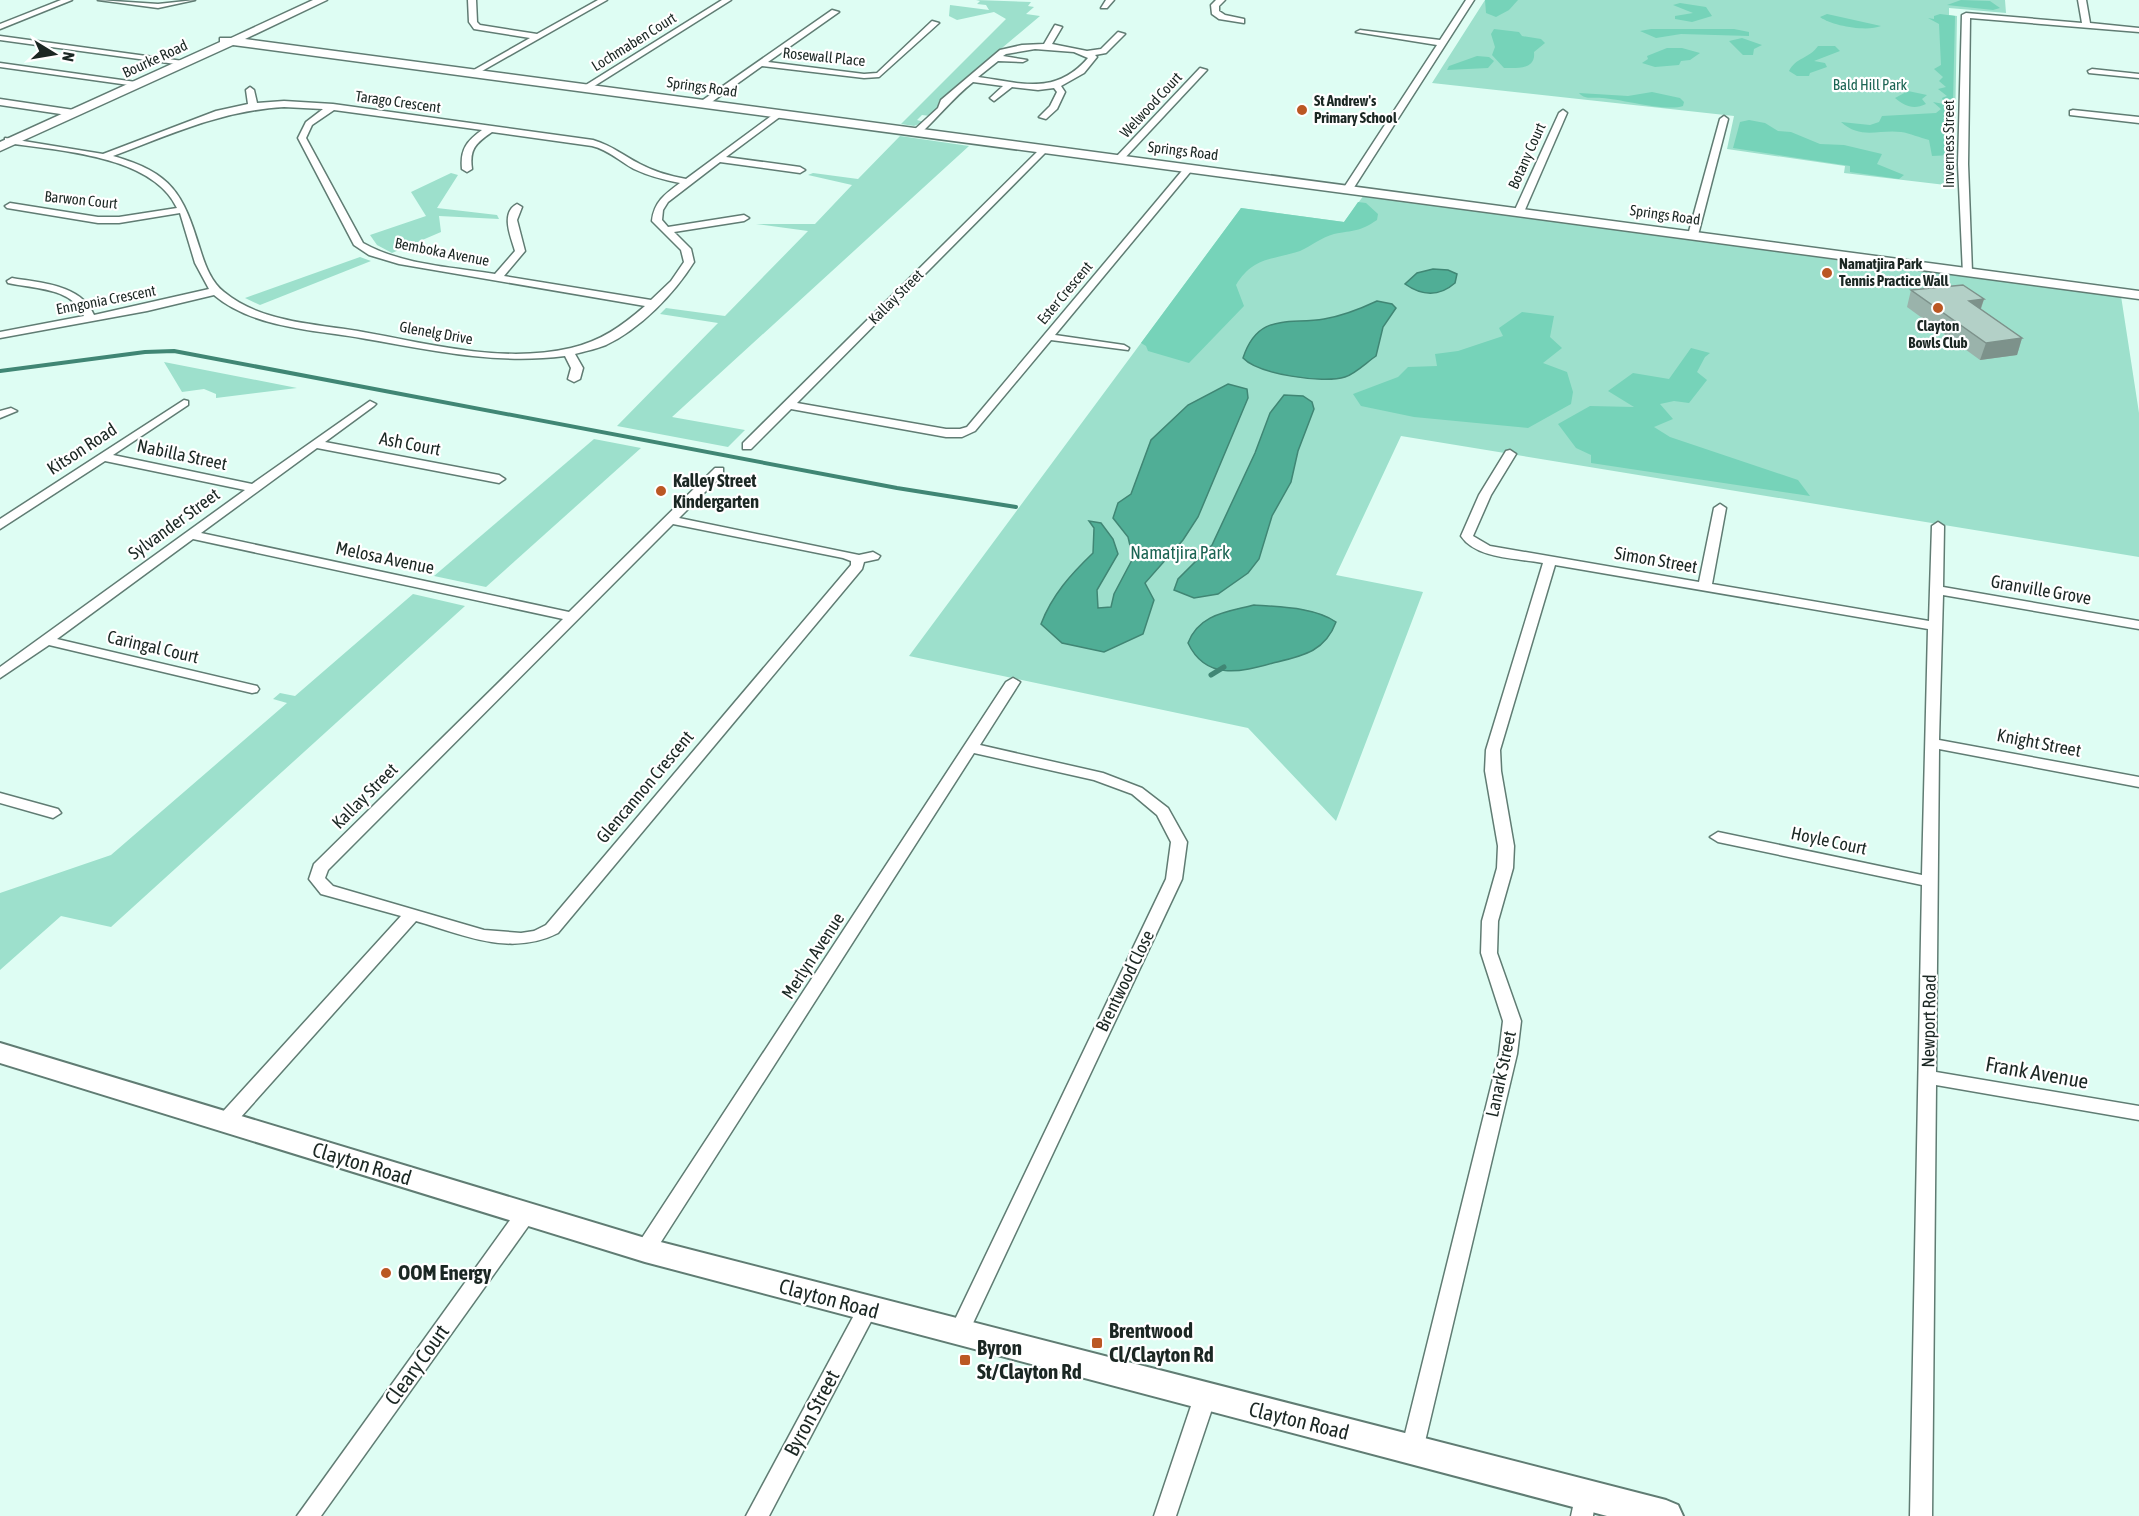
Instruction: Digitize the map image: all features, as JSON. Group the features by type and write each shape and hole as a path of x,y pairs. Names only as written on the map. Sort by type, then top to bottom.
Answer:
{"main road":[{"name":"Bourke Road","path":"228,41 314,0"},
{"name":"Bourke Road","path":"5,143 180,62 322,0"},
{"name":"Springs Road","path":"228,41 2139,295"},
{"name":"Clayton Road","path":"0,1053 645,1250 867,1310 1412,1450 1584,1506 1666,1516"}],"street":[{"path":"0,27 68,0"},
{"path":"102,0 158,6 191,0"},
{"path":"472,0 473,22 477,27 538,37"},
{"path":"475,73 603,0"},
{"name":"Lochmaben Court","path":"585,88 726,0"},
{"path":"1221,0 1215,5 1215,12 1241,21"},
{"path":"1348,189 1470,0"},
{"path":"2082,0 2086,25 2139,30"},
{"path":"703,104 835,12"},
{"name":"Inverness Street","path":"1966,272 1963,164 1966,15 2086,25"},
{"name":"Rosewall Place","path":"762,64 864,76 879,75 935,23"},
{"path":"1047,46 1058,27"},
{"path":"1360,32 1443,43"},
{"path":"917,132 942,109 944,102 995,58 1011,48 1047,46 1088,53 1102,51 1121,34"},
{"path":"0,38 180,62"},
{"path":"972,79 1057,86 1068,81 1088,64 1093,57 1088,53"},
{"path":"995,58 1023,60"},
{"path":"0,65 134,84"},
{"name":"Welwood Court","path":"1119,159 1203,70"},
{"path":"2092,72 2139,76"},
{"path":"994,98 1012,83"},
{"path":"1043,117 1054,107 1062,92 1057,86"},
{"path":"250,90 253,106"},
{"path":"0,102 71,113"},
{"name":"Tarago Crescent","path":"103,157 194,120 253,106 333,107 593,143 610,148 636,166 659,176 687,182"},
{"name":"Bemboka Avenue","path":"333,107 308,124 302,132 302,138 359,244 373,253 399,261 653,304"},
{"name":"Botany Court","path":"1519,212 1563,112"},
{"path":"2073,113 2139,120"},
{"path":"744,218 665,230 657,221 658,210 664,200 778,114"},
{"path":"1693,235 1724,119"},
{"path":"466,169 464,155 468,145 490,129"},
{"name":"Glenelg Drive","path":"5,143 103,157 132,166 160,182 172,193 183,210 204,276 216,291 243,309 273,318 467,354 510,358 568,352 597,344 624,328 678,282 689,262 686,249 665,230"},
{"name":"Kallay Street","path":"747,446 1045,149"},
{"path":"719,159 800,170"},
{"name":"Ester Crescent","path":"788,405 965,436 1189,168"},
{"name":"Barwon Court","path":"10,206 98,220 119,220 183,210"},
{"path":"497,278 520,251 512,220 518,207"},
{"path":"12,281 56,290 72,296 86,307 90,319"},
{"name":"Enngonia Crescent","path":"0,335 161,305 216,291"},
{"path":"1048,337 1124,348"},
{"path":"568,352 577,368 574,379"},
{"name":"Kitson Road","path":"0,525 184,404"},
{"name":"Sylvander Street","path":"0,674 370,404"},
{"name":"Ash Court","path":"314,444 499,479"},
{"name":"Simon Street","path":"1510,454 1485,495 1467,536 1471,542 1487,549 1934,626"},
{"name":"Nabilla Street","path":"103,457 254,488"},
{"name":"Kallay Street","path":"413,914 327,891 317,879 320,868 719,471"},
{"path":"1705,587 1720,508"},
{"path":"671,520 858,559 873,556"},
{"name":"Newport Road","path":"1920,1516 1934,626 1938,526"},
{"name":"Melosa Avenue","path":"190,535 573,617"},
{"name":"Glencannon Crescent","path":"413,914 514,941 537,938 552,928 857,566 858,559"},
{"name":"Lanark Street","path":"1412,1450 1508,1054 1512,1021 1489,953 1490,921 1505,868 1506,846 1493,771 1493,750 1550,560"},
{"name":"Granville Grove","path":"1937,590 2139,626"},
{"name":"Caringal Court","path":"46,640 252,689"},
{"name":"Merlyn Avenue","path":"645,1250 1013,682"},
{"name":"Knight Street","path":"1932,742 2139,782"},
{"name":"Brentwood Close","path":"958,1332 1174,879 1179,842 1163,812 1137,791 1098,776 972,748"},
{"path":"0,798 53,813"},
{"name":"Hoyle Court","path":"1718,837 1931,882"},
{"path":"225,1122 413,914"},
{"name":"Frank Avenue","path":"1928,1077 2139,1113"},
{"name":"Cleary Court","path":"308,1516 525,1215"},
{"name":"Byron Street","path":"757,1516 867,1310"},
{"path":"1165,1516 1205,1397"}],"green space":[{"path":"976,0 1031,2 1028,6 1034,7 1026,14 1040,16 939,101 938,107 930,116 922,115 917,120 924,122 914,126 901,124 1006,19 994,12 957,20 949,16 950,5 989,10 986,5 977,4 980,1"},
{"name":"Bald Hill Park","path":"1485,0 2005,0 2006,13 1949,8 1949,15 1957,16 1954,186 1844,173 1845,166 1727,149 1734,116 1432,83"},
{"path":"900,136 969,146 672,417 745,430 728,447 617,426 718,323 660,314 666,308 725,316 808,231 756,224 815,224 852,185 808,175 813,173 858,179"},
{"path":"451,173 458,175 437,208 497,215 499,219 439,216 441,232 392,253 377,245 370,235 426,216 411,192"},
{"name":"Namatjira Park","path":"1364,195 2121,296 2139,413 2139,557 1401,436 1336,575 1423,592 1336,821 1248,728 909,656 1241,208 1344,222"},
{"path":"360,257 371,261 260,305 245,298"},
{"path":"164,362 297,388 216,398 216,394 204,389 182,392"},
{"path":"594,439 641,448 486,587 434,576"},
{"path":"413,594 465,606 111,927 61,916 0,970 0,893 111,855 287,703 273,699 280,693 295,696"}],"shaded area":[{"path":"1485,0 1518,0 1509,10 1496,17 1486,13"},
{"path":"1961,0 1990,1 2000,8 1993,10 1947,5"},
{"path":"1680,3 1706,7 1712,16 1692,22 1675,19 1675,16 1693,13 1673,5"},
{"path":"1827,14 1881,26 1859,28 1841,25 1820,17"},
{"path":"1940,14 1955,16 1953,103 1943,100 1942,98 1947,96 1938,89 1946,87 1939,81 1943,77 1934,69 1941,65 1939,24 1928,18 1934,19 1934,16"},
{"path":"1494,29 1519,32 1522,36 1541,39 1545,43 1534,52 1534,58 1529,65 1520,68 1504,68 1492,55 1495,47 1491,34"},
{"path":"1734,29 1749,32 1749,36 1681,34 1656,38 1640,31"},
{"path":"1742,38 1762,45 1754,49 1753,55 1743,55 1729,41"},
{"path":"1818,46 1835,46 1840,51 1814,61 1825,63 1827,67 1810,73 1809,76 1797,76 1789,71 1795,63"},
{"path":"1667,48 1682,48 1700,53 1690,60 1681,61 1679,65 1655,67 1642,63 1648,59 1647,56"},
{"path":"1477,56 1489,57 1494,61 1488,68 1447,70 1449,66"},
{"path":"1908,91 1927,95 1922,99 1926,104 1917,107 1909,106 1895,98"},
{"path":"1652,92 1680,98 1684,102 1683,106 1655,106 1587,97 1579,93 1628,96"},
{"path":"1933,102 1949,105 1952,155 1932,156 1929,140 1908,133 1856,131 1841,122 1870,125 1879,122 1882,116 1936,113 1941,109"},
{"path":"1749,120 1765,123 1778,131 1791,132 1820,144 1844,145 1882,154 1877,164 1904,175 1899,179 1850,172 1850,166 1733,148 1740,122"},
{"path":"1358,202 1366,203 1378,214 1377,220 1361,229 1330,235 1300,251 1264,261 1249,269 1236,285 1244,306 1189,363 1148,351 1141,343 1241,208 1344,222"},
{"path":"1433,269 1448,270 1457,274 1455,283 1437,293 1424,293 1405,284 1417,273"},
{"path":"1377,301 1392,304 1396,308 1383,327 1376,356 1345,377 1322,379 1291,376 1262,369 1243,358 1249,343 1266,327 1287,322 1331,318"},
{"path":"1522,312 1554,316 1550,337 1562,348 1543,363 1567,372 1573,392 1571,404 1528,428 1414,417 1361,406 1353,394 1398,377 1408,367 1437,366 1435,354 1458,351 1503,336 1499,328"},
{"path":"1691,348 1710,353 1705,357 1697,372 1707,380 1689,403 1674,401 1660,404 1673,419 1654,427 1670,437 1798,480 1810,496 1591,463 1591,455 1576,448 1558,424 1590,406 1634,407 1608,391 1633,373 1669,379"},
{"path":"1228,384 1247,389 1248,398 1198,517 1183,540 1145,583 1154,600 1143,634 1104,652 1062,643 1041,624 1045,613 1063,586 1093,553 1094,528 1089,521 1101,523 1113,539 1118,554 1097,590 1098,608 1111,607 1114,594 1133,558 1128,537 1113,518 1118,503 1131,494 1151,440 1188,405"},
{"path":"1284,395 1303,396 1312,402 1314,409 1298,451 1291,482 1272,516 1259,559 1248,573 1218,594 1194,598 1174,590 1178,579 1212,545 1255,453 1270,413"},
{"path":"1254,605 1285,607 1318,613 1336,622 1326,640 1311,651 1294,658 1249,669 1225,671 1204,663 1196,655 1188,643 1199,626 1224,612"}],"building":[{"path":"1963,285 1984,299 1969,301 2022,338 1986,343 1911,290"}],"waterway":[{"path":"0,371 145,352 174,351 897,488 1016,507"},
{"path":"1211,675 1224,667"}],"place":[{"name":"St Andrew's Primary School","path":"1302,110"},
{"name":"Namatjira Park Tennis Practice Wall","path":"1827,273"},
{"name":"Clayton Bowls Club","path":"1938,308"},
{"name":"Kalley Street Kindergarten","path":"661,491"},
{"name":"OOM Energy","path":"386,1273"},
{"name":"Brentwood Cl/Clayton Rd","path":"1097,1343"},
{"name":"Byron St/Clayton Rd","path":"965,1360"}]}
